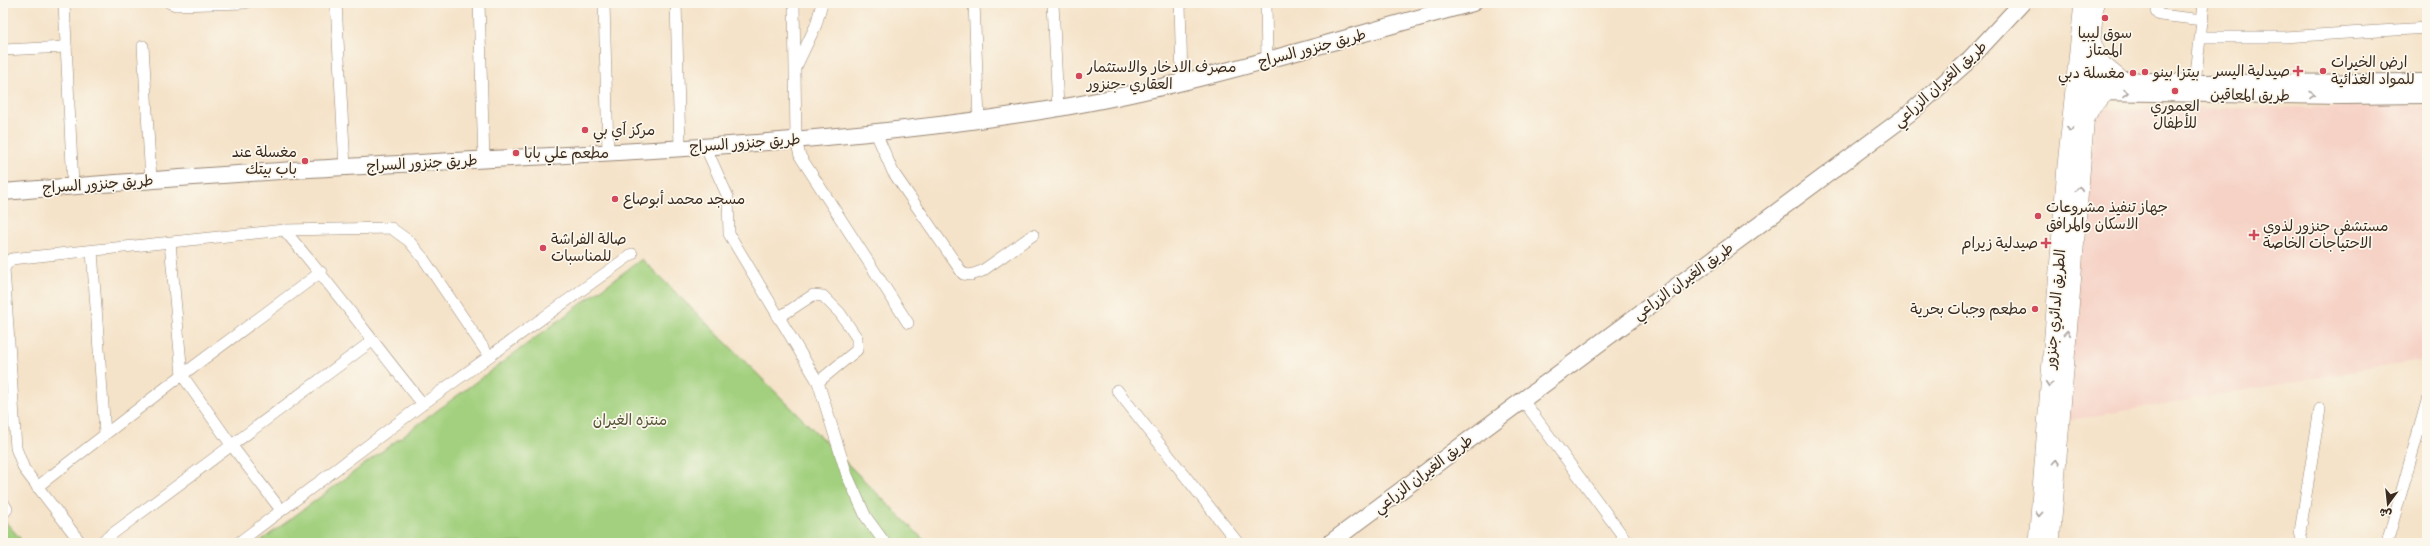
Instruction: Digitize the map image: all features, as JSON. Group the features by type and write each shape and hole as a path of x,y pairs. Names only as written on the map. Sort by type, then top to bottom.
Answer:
{"main road":[{"name":"الطريق الدائري جنزور","path":"2037,543 2081,84 2083,3"},
{"name":"الطريق الدائري جنزور","path":"2051,543 2085,122 2081,84 2091,39 2095,3"},
{"path":"2091,39 2102,64 2123,81"},
{"path":"2085,122 2093,105 2108,92"}],"street":[{"path":"64,3 73,186"},
{"path":"170,3 176,5 246,3"},
{"path":"336,3 345,167"},
{"path":"479,3 484,160"},
{"path":"604,3 608,152"},
{"path":"676,3 680,147"},
{"path":"794,3 796,140 800,156 908,323"},
{"path":"796,68 816,25 822,3"},
{"path":"974,3 979,120"},
{"path":"1053,3 1058,108"},
{"path":"1180,3 1182,82"},
{"path":"1266,3 1267,61"},
{"name":"طريق جنزور السراج","path":"3,192 345,167 484,160 796,140 876,133 979,120 1058,108 1182,82 1267,61 1474,3"},
{"name":"طريق الغيران الزراعي","path":"1330,543 1522,399 1910,114 1966,63 2022,3"},
{"path":"2156,3 2156,11 2160,15 2203,20"},
{"path":"2195,83 2202,37 2204,3"},
{"path":"2202,37 2284,37 2427,28"},
{"path":"143,46 151,180"},
{"path":"3,50 66,47"},
{"name":"طريق المعاقين","path":"2081,84 2123,81 2195,83 2427,82"},
{"name":"طريق المعاقين","path":"2081,84 2108,92 2427,95"},
{"path":"876,133 894,172 962,274 971,275 982,271 1033,235"},
{"path":"705,146 728,197 729,234 778,318 818,382 847,475 866,517 885,543"},
{"path":"81,543 24,469 16,448 6,356 3,268 11,259 284,230 391,228 401,234 423,258 489,356"},
{"path":"284,230 321,272 372,341 423,404"},
{"path":"170,243 182,375 232,446 282,510"},
{"path":"92,251 105,434"},
{"path":"238,543 423,404 632,254"},
{"path":"37,487 182,375 321,272"},
{"path":"778,318 813,295 823,296 840,313 857,338 857,350 818,382"},
{"path":"100,543 372,341"},
{"path":"1117,390 1238,543"},
{"path":"1522,399 1628,543"},
{"path":"2387,543 2427,402"},
{"path":"2303,543 2300,532 2320,409"},
{"path":"3,502 7,509 3,514"}],"shaded area":[{"name":"مستشفي جنزور لذوي الاحتياجات الخاصة","path":"2427,106 2427,359 2059,422 2096,110"}],"green space":[{"name":"منتزه الغيران","path":"642,259 927,543 258,543"},
{"path":"3,519 24,543 3,543"}],"place":[{"name":"سوق ليبيا الممتاز","path":"2105,18"},
{"name":"صيدلية اليسر","path":"2298,71"},
{"name":"ارض الخيرات للمواد الغذائية","path":"2323,71"},
{"name":"بيتزا بينو","path":"2145,72"},
{"name":"مغسلة دبي","path":"2133,73"},
{"name":"مصرف الادخار والاستثمار العقاري -جنزور","path":"1079,76"},
{"name":"العموري للأطفال","path":"2175,91"},
{"name":"مركز اَي بي","path":"585,130"},
{"name":"مطعم علي بابا","path":"516,153"},
{"name":"مغسلة عند باب بيتك","path":"305,161"},
{"name":"مسجد محمد أبوصاع","path":"615,199"},
{"name":"جهاز تنفيذ مشروعات الاسكان والمرافق","path":"2038,216"},
{"name":"مستشفي جنزور لذوي الاحتياجات الخاصة","path":"2254,235"},
{"name":"صيدلية زيرام","path":"2046,243"},
{"name":"صالة الفراشة للمناسبات","path":"543,248"},
{"name":"مطعم وجبات بحرية","path":"2035,309"}]}
